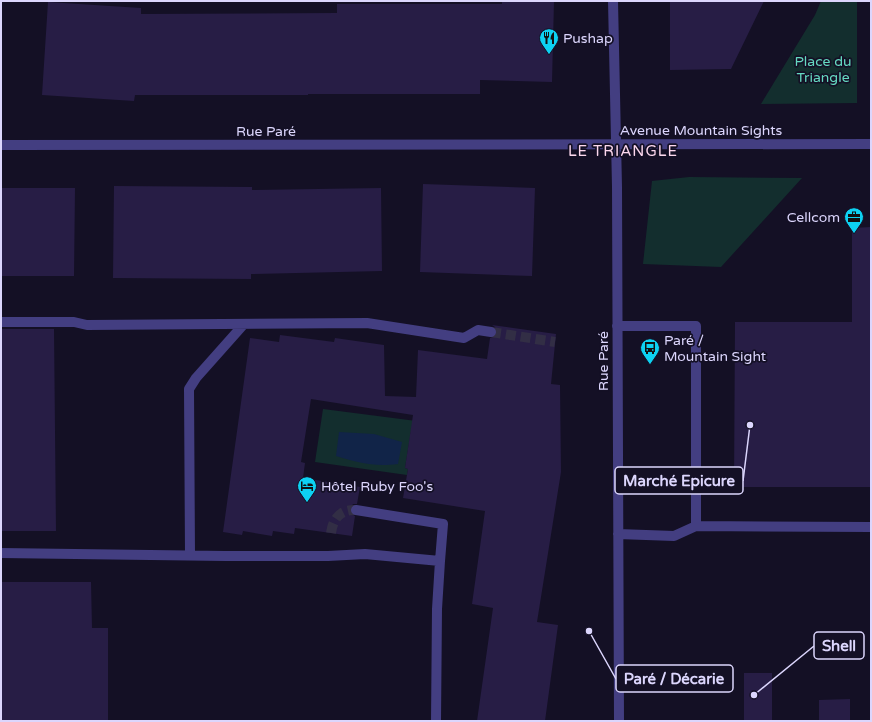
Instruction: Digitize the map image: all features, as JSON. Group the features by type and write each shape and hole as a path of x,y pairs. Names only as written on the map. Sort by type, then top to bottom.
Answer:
{"street":[{"name":"Rue Paré","path":"613,1 616,144 619,721"},
{"name":"Rue Paré","path":"1,145 532,144"},
{"name":"Avenue Mountain Sights","path":"532,144 871,144"},
{"path":"1,322 74,322 87,325 367,323 464,338 478,330 491,332"},
{"path":"190,555 189,389 196,378 244,324"},
{"path":"617,326 696,326 696,526"},
{"path":"356,510 443,524 437,609 436,721"},
{"path":"618,534 674,536 696,526 871,527"},
{"path":"1,553 328,556 365,554 440,561"}],"green space":[{"name":"Place du Triangle","path":"821,1 857,1 857,103 761,104 815,15"},
{"path":"689,177 802,178 721,267 643,264 652,181"},
{"path":"323,409 424,422 411,431 405,468 408,469 407,475 315,462"}],"water":[{"path":"339,432 374,434 402,442 398,464 367,464 336,456"}],"building":[{"path":"502,1 554,1 552,82 480,80 480,94 135,95 134,101 42,95 48,2 141,8 141,14 337,13 337,4 502,4"},
{"path":"670,1 764,1 731,69 670,70"},
{"path":"423,184 535,188 532,276 420,272"},
{"path":"114,186 252,187 252,190 381,188 382,271 251,274 251,279 113,278"},
{"path":"1,188 75,188 74,276 1,276"},
{"path":"871,227 871,487 734,487 735,322 852,322 852,228"},
{"path":"492,325 556,334 551,384 560,385 561,472 537,622 558,625 545,721 477,721 493,608 472,604 485,511 403,498 408,469 405,468 413,415 311,399 301,462 305,463 303,478 360,487 357,504 353,504 350,509 350,513 355,516 352,536 295,528 294,534 273,531 272,536 243,531 242,535 223,532 250,338 279,342 280,335 334,342 335,338 384,345 385,396 416,397 418,350 487,359 490,338 496,336 497,333 495,327"},
{"path":"1,329 54,329 56,531 1,531"},
{"path":"1,582 91,582 92,628 108,628 108,721 1,721"},
{"path":"744,673 772,673 772,721 744,721"},
{"path":"850,699 850,721 819,721 819,700"}],"tunnel":[{"path":"491,332 555,342"},
{"path":"331,533 336,519 342,513 356,510"}],"place":[{"name":"Pushap","path":"549,55"},
{"name":"Cellcom","path":"854,234"},
{"name":"Paré / Mountain Sight","path":"650,365"},
{"name":"Marché Epicure","path":"750,425"},
{"name":"Hôtel Ruby Foo's","path":"307,503"},
{"name":"Paré / Décarie","path":"589,631"},
{"name":"Shell","path":"754,695"}],"district":[{"name":"LE TRIANGLE","path":"623,151"}]}
